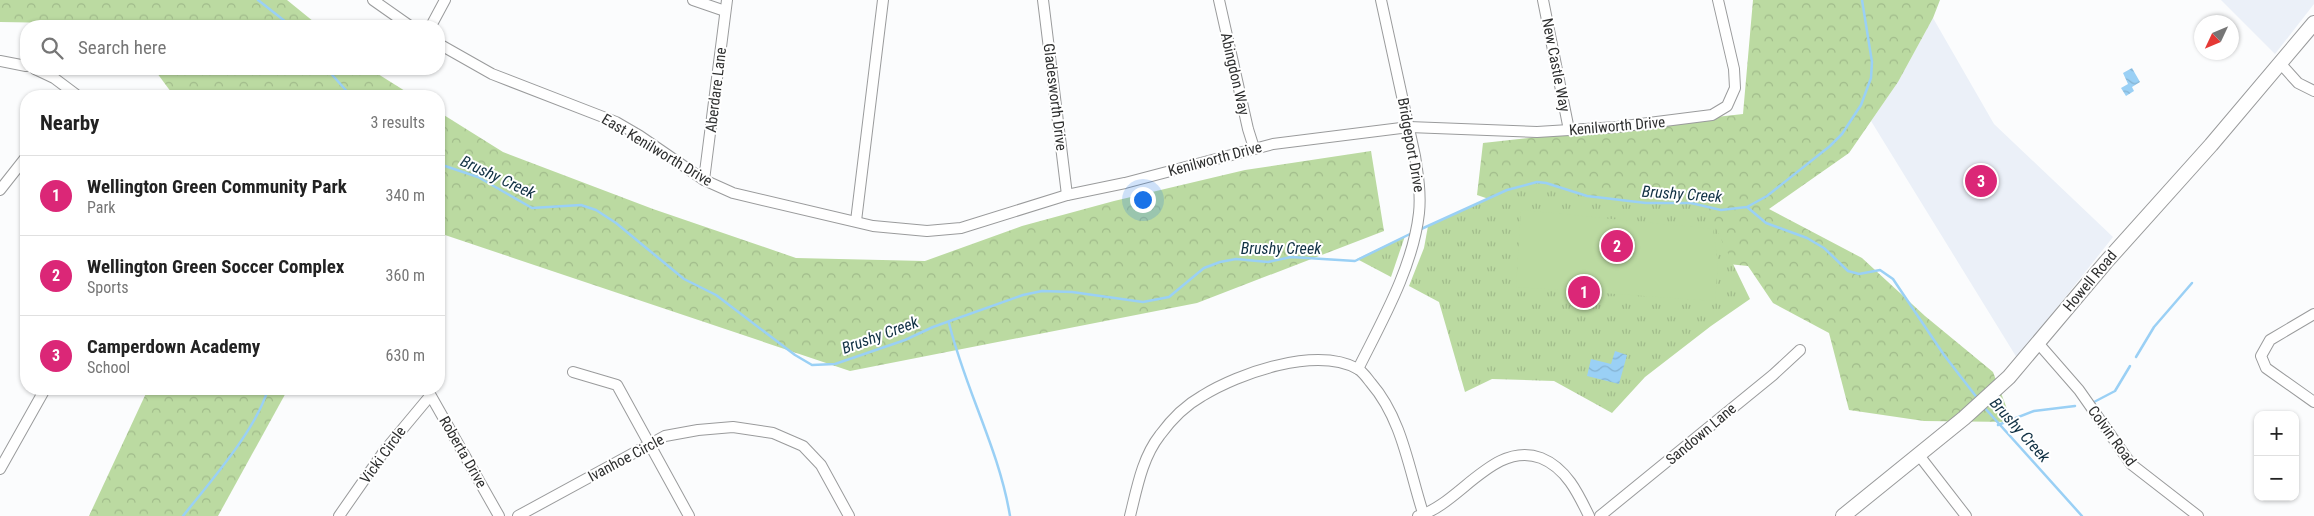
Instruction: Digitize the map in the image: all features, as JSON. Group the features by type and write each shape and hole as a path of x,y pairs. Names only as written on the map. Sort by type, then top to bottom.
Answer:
{"main road":[{"name":"Howell Road","path":"1843,516 1964,418 2000,384 2038,343 2314,23"}],"street":[{"path":"373,0 401,20"},
{"path":"434,20 445,0"},
{"path":"693,0 725,11"},
{"name":"Aberdare Lane","path":"704,180 727,0"},
{"path":"856,221 883,0"},
{"name":"Gladesworth Drive","path":"1043,0 1068,194"},
{"name":"Abingdon Way","path":"1218,0 1254,148"},
{"name":"Bridgeport Drive","path":"1358,369 1403,274 1412,249 1419,215 1419,181 1409,126 1381,0"},
{"name":"New Castle Way","path":"1543,0 1569,130"},
{"name":"Kenilworth Drive","path":"856,221 896,229 948,230 970,226 1068,194 1125,183 1220,159 1254,148 1409,126 1537,132 1637,125 1712,115 1727,106 1734,94 1734,69 1718,0"},
{"name":"East Kenilworth Drive","path":"445,47 492,74 616,122 640,136 704,180 745,197 856,221"},
{"path":"0,61 20,65"},
{"path":"2280,63 2298,83 2314,91"},
{"path":"48,75 69,90"},
{"path":"0,190 20,165"},
{"path":"2314,314 2270,340 2261,356 2266,368 2314,402"},
{"name":"Colvin Road","path":"2038,343 2079,390 2131,464 2198,516"},
{"name":"Sandown Lane","path":"1600,516 1742,401 1800,350"},
{"path":"1130,516 1141,473 1152,446 1172,421 1200,397 1251,373 1284,363 1323,360 1358,369 1378,391 1393,414 1421,515 1433,510 1498,462 1522,455 1546,460 1563,473 1589,516"},
{"path":"573,372 617,385 689,516"},
{"path":"0,469 42,395"},
{"name":"Vicki Circle","path":"339,516 427,395"},
{"name":"Roberta Drive","path":"431,395 499,516"},
{"name":"Ivanhoe Circle","path":"518,516 650,444 672,434 719,427 752,428 785,436 803,446 818,460 849,516"},
{"path":"1918,454 1966,516"}],"shaded area":[{"path":"2221,0 2314,0 2314,4 2275,54 2239,18 2239,15 2236,15"},
{"path":"1933,18 1994,124 2113,237 2017,358 1871,121 1898,82"}],"green space":[{"path":"0,0 287,0 312,20 20,20 20,22 0,22"},
{"path":"1753,0 1940,0 1933,18 1898,82 1849,153 1769,209 1862,258 1925,316 1993,372 2012,422 1924,421 1849,410 1829,333 1773,303 1748,266 1718,263 1521,210 1477,195 1483,143 1743,114"},
{"path":"158,75 380,75 403,90 170,90"},
{"path":"445,116 503,152 653,209 796,258 925,261 1022,226 1114,201 1245,170 1371,151 1384,231 1197,303 850,371 445,235"},
{"path":"1537,182 1587,196 1646,203 1691,203 1705,206 1750,299 1711,326 1645,377 1612,413 1554,381 1492,379 1465,392 1439,302 1409,286 1424,248 1428,226 1507,190"},
{"path":"1521,210 1713,229 1718,263 1715,301 1516,287"},
{"path":"1405,236 1391,277 1357,259"},
{"path":"145,395 285,395 218,516 89,516"}],"water":[{"path":"2132,68 2140,82 2132,87 2134,91 2126,96 2121,88 2128,84 2123,73"},
{"path":"1615,351 1627,355 1619,384 1587,376 1591,359 1611,364"}],"waterway":[{"name":"Brushy Creek","path":"258,0 283,20"},
{"name":"Brushy Creek","path":"1419,230 1507,190 1537,182 1587,196 1646,203 1691,203 1721,210 1747,207 1767,196 1830,146 1842,134 1861,105 1871,78 1872,62 1862,0"},
{"name":"Brushy Creek","path":"332,75 346,90"},
{"name":"Brushy Creek","path":"445,166 478,177 532,208 581,205 596,210 616,223 684,279 716,295 795,355 812,365 835,364 905,340 933,327 1023,295 1042,291 1072,292 1143,302 1169,297 1204,268 1220,262 1236,259 1268,262 1291,257 1355,261 1412,233"},
{"name":"Brushy Creek","path":"1747,207 1766,223 1807,238 1824,248 1848,271 1859,274 1880,270 1893,279 1944,355 1978,399"},
{"path":"2136,357 2154,327 2192,283"},
{"path":"949,323 964,372 998,467 1010,516"},
{"path":"2094,402 2115,391 2130,366"},
{"path":"183,516 219,472 243,438 266,395"},
{"name":"Brushy Creek","path":"1983,406 2082,516"},
{"path":"1998,425 2034,411 2075,406"}],"place":[{"name":"Camperdown Academy","path":"1981,181"},
{"name":"Wellington Green Soccer Complex","path":"1617,246"},
{"name":"Wellington Green Community Park","path":"1584,292"}]}
